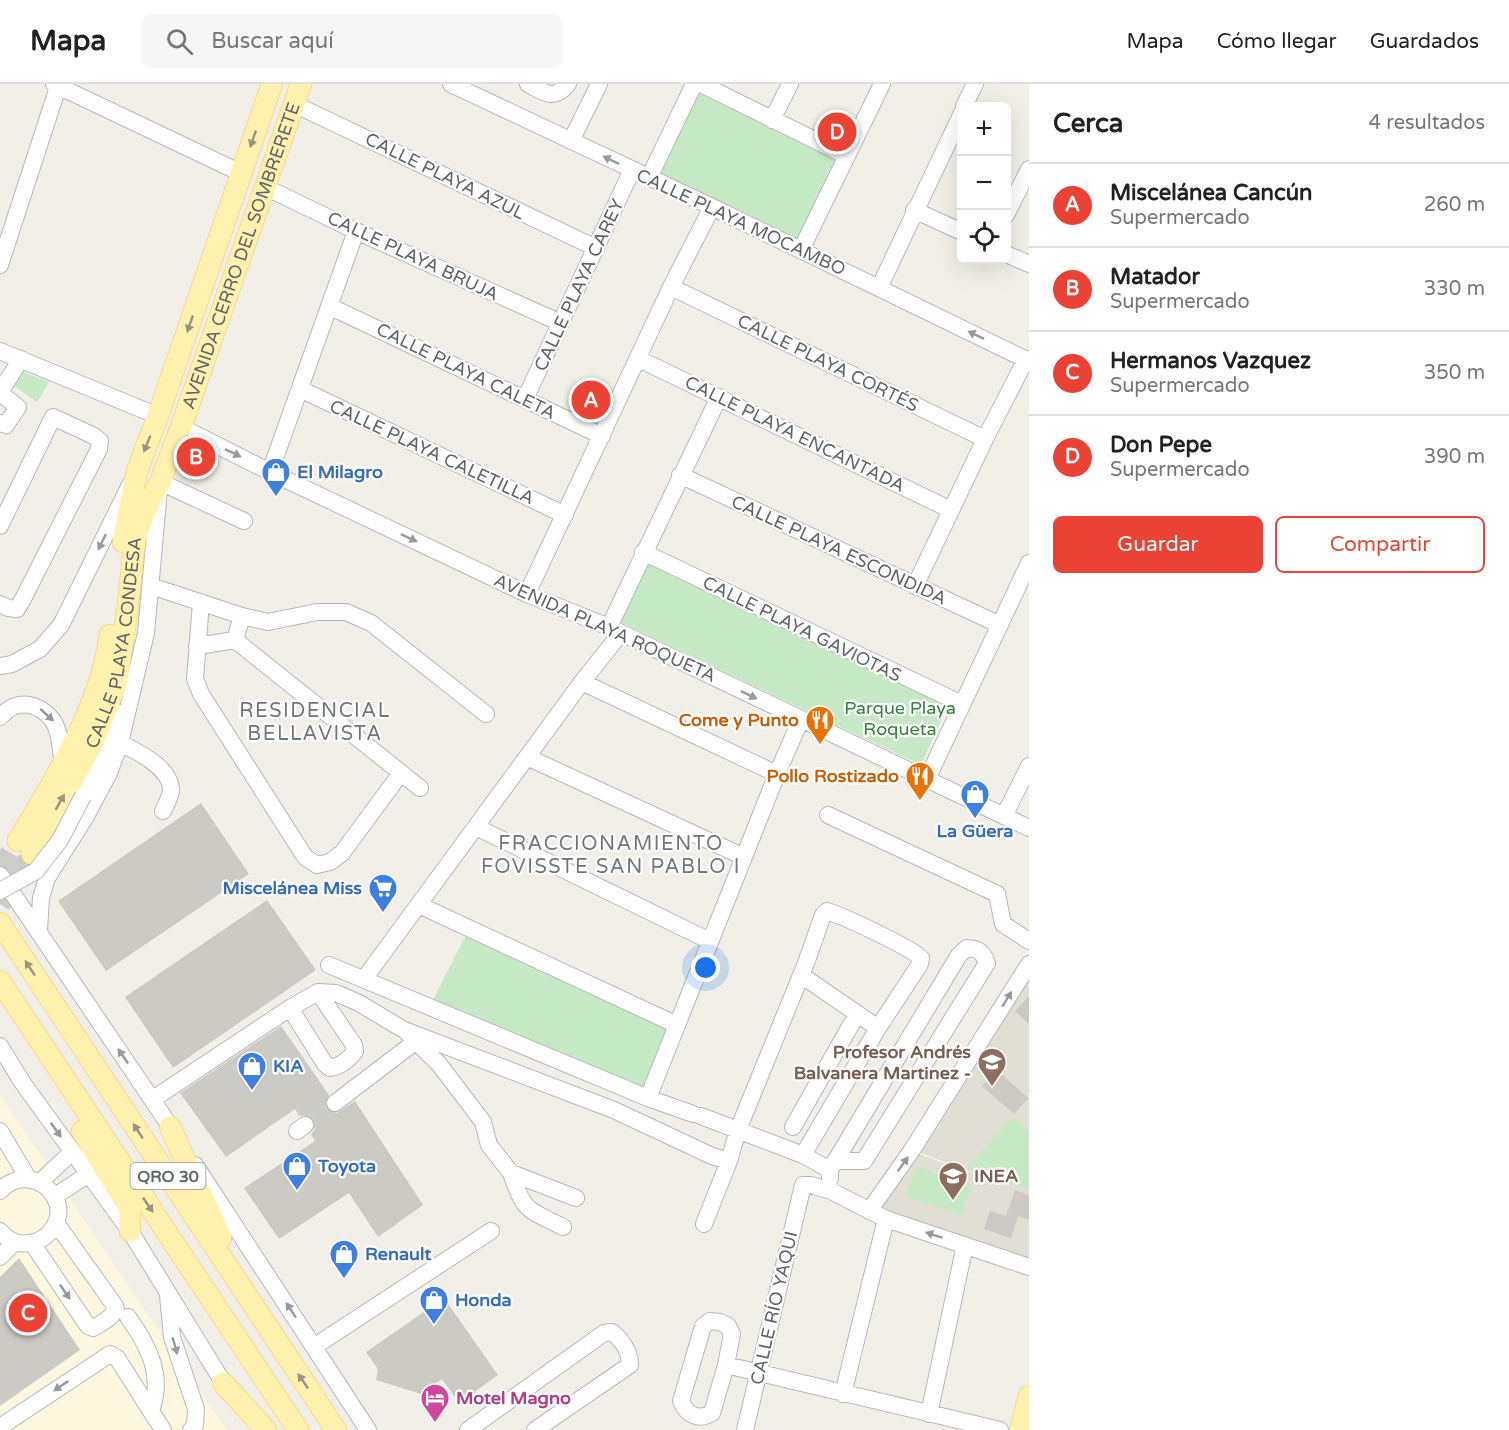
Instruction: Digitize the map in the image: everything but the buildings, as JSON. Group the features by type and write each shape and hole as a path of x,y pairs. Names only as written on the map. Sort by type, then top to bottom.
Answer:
{"main road":[{"name":"AVENIDA CERRO DEL SOMBRERETE","path":"158,416 272,84"},
{"name":"AVENIDA CERRO DEL SOMBRERETE","path":"181,427 301,84"},
{"name":"CALLE PLAYA CONDESA","path":"158,416 137,471 123,537 116,609 101,679 79,732 25,847 93,740 116,684 128,612 135,539 181,427"},
{"name":"QRO 30","path":"0,923 336,1430"},
{"name":"QRO 30","path":"0,981 298,1430"},
{"path":"34,1034 53,1082 130,1209 130,1231"},
{"path":"170,1127 249,1299"},
{"path":"223,1383 266,1430"},
{"path":"1020,1430 1029,1396"}],"street":[{"name":"CALLE PLAYA MOCAMBO","path":"452,84 1027,360"},
{"path":"528,84 547,94 561,92 568,84"},
{"path":"571,141 599,84"},
{"path":"649,178 694,84"},
{"path":"701,84 847,156"},
{"path":"772,120 790,84"},
{"path":"801,250 882,84"},
{"path":"966,102 975,84"},
{"path":"0,265 57,85 242,173"},
{"name":"CALLE PLAYA AZUL","path":"294,104 596,248"},
{"path":"879,288 957,123"},
{"path":"1008,210 1029,169"},
{"name":"CALLE PLAYA CAREY","path":"525,399 632,171"},
{"name":"CALLE PLAYA BRUJA","path":"265,187 356,231 561,323"},
{"path":"527,594 671,287 712,207"},
{"path":"914,210 957,230"},
{"path":"270,472 356,231"},
{"path":"1011,256 1029,264"},
{"name":"CALLE PLAYA CORTÉS","path":"671,287 985,438"},
{"name":"CALLE PLAYA CALETA","path":"329,306 602,436"},
{"path":"0,351 158,416"},
{"path":"0,423 6,425 18,407 0,393 21,359"},
{"name":"CALLE PLAYA ENCANTADA","path":"639,359 951,510"},
{"path":"915,586 985,438 1027,360"},
{"name":"CALLE PLAYA CALETILLA","path":"300,389 565,515"},
{"path":"364,980 582,682 615,630 643,552 718,397"},
{"path":"0,526 53,417 100,441 99,449 17,609 0,604"},
{"name":"AVENIDA PLAYA ROQUETA","path":"181,427 270,472 527,594 615,630 1029,828"},
{"path":"0,666 12,664 40,649 61,625 137,471"},
{"name":"CALLE PLAYA ESCONDIDA","path":"680,475 1000,625"},
{"path":"159,482 244,521"},
{"path":"39,930 41,898 47,878 105,782 120,743 146,633 159,482"},
{"path":"0,891 36,871 60,840 83,796 124,691 136,629 141,551 159,482"},
{"name":"CALLE PLAYA GAVIOTAS","path":"643,552 962,704"},
{"path":"927,779 1029,563"},
{"path":"151,586 242,616 268,622 317,612 346,612 371,623 486,714"},
{"path":"201,602 195,679 201,694 305,857 317,865 330,862 342,853 401,773"},
{"path":"235,640 242,616"},
{"path":"196,646 235,640 420,788"},
{"path":"582,682 777,774"},
{"path":"0,717 12,706 24,704 47,713 54,721 58,732 63,766"},
{"path":"648,1098 801,719"},
{"path":"120,743 142,753 167,775 171,790 163,812"},
{"path":"527,757 744,857"},
{"path":"1004,816 1029,766"},
{"path":"828,814 997,894 1003,924 1029,941"},
{"path":"476,827 710,942"},
{"path":"0,875 153,1099 368,1430"},
{"path":"418,905 677,1025"},
{"path":"704,1224 729,1161 738,1130 823,915 827,911 921,958 920,964 878,1028 802,1155"},
{"path":"329,965 648,1098 832,1166 864,1161 987,963 984,954 978,949 967,948 959,955 832,1166 831,1191 886,1219 1029,1267"},
{"path":"869,1211 912,1150 1029,964"},
{"path":"801,975 878,1028"},
{"path":"153,1099 290,1008 318,992 336,993 352,1000 410,1036 614,1110 712,1156 729,1161"},
{"path":"290,1008 325,1064 330,1068 336,1067 352,1056 355,1051 354,1045 318,992"},
{"path":"793,1126 857,1014"},
{"path":"335,1103 410,1036"},
{"path":"410,1036 439,1064 483,1122 489,1145 511,1173 519,1197 528,1210 563,1227"},
{"path":"0,1046 22,1082 130,1231 254,1430"},
{"path":"0,1068 22,1082"},
{"path":"891,1069 921,1068"},
{"path":"0,1131 34,1180 55,1197 58,1205 56,1223 46,1236 32,1243 15,1242 0,1231"},
{"path":"0,1191 10,1182 34,1180 72,1152"},
{"path":"511,1173 576,1198"},
{"path":"55,1197 89,1174"},
{"name":"CALLE RÍO YAQUI","path":"746,1430 803,1185 812,1185 831,1191"},
{"path":"843,1394 886,1219"},
{"path":"32,1243 88,1326 93,1328 99,1326 114,1314 115,1306 56,1223"},
{"path":"315,1346 492,1231"},
{"path":"0,1257 15,1242"},
{"path":"929,1414 965,1245"},
{"path":"167,1288 172,1337 196,1409 195,1425 191,1430"},
{"path":"132,1381 143,1369 142,1357 125,1319 152,1356 157,1379 156,1398 151,1411"},
{"path":"710,1321 728,1326 732,1334 726,1365 712,1413 704,1417 694,1416 685,1410 681,1401 703,1326 710,1321"},
{"path":"468,1430 604,1334 612,1332 618,1337 630,1356 630,1365 535,1430"},
{"path":"0,1426 110,1354 117,1358 163,1430"},
{"path":"726,1365 1000,1430"}],"shaded area":[{"path":"1029,967 1029,1266 871,1211 913,1152 1017,1189 916,1151"},
{"path":"0,1095 144,1309 227,1430 0,1430"}],"green space":[{"path":"695,86 844,157 799,244 653,176"},
{"path":"23,372 49,382 37,402 14,386"},
{"name":"Parque Playa Roqueta","path":"648,563 948,705 921,765 620,622"},
{"path":"467,933 670,1024 644,1092 432,1002"},
{"path":"1013,1117 1029,1132 1029,1189 966,1169"},
{"path":"916,1166 971,1185 961,1216 906,1196"}],"tunnel":[{"path":"0,871 18,841"},
{"path":"0,904 32,854"},
{"path":"305,1125 335,1103"}],"place":[{"name":"Don Pepe","path":"837,132"},
{"name":"Miscelánea Cancún","path":"591,400"},
{"name":"Matador","path":"196,457"},
{"name":"El Milagro","path":"276,498"},
{"name":"Come y Punto","path":"820,746"},
{"name":"Pollo Rostizado","path":"920,802"},
{"name":"La Güera","path":"975,820"},
{"name":"Miscelánea Miss","path":"383,914"},
{"name":"Profesor Andrés Balvanera Martinez -","path":"992,1088"},
{"name":"KIA","path":"252,1092"},
{"name":"Toyota","path":"297,1192"},
{"name":"INEA","path":"953,1202"},
{"name":"Renault","path":"344,1280"},
{"name":"Hermanos Vazquez","path":"28,1313"},
{"name":"Honda","path":"434,1326"},
{"name":"Motel Magno","path":"435,1424"}],"district":[{"name":"RESIDENCIAL BELLAVISTA","path":"315,722"},
{"name":"FRACCIONAMIENTO FOVISSTE SAN PABLO I","path":"611,854"}]}
